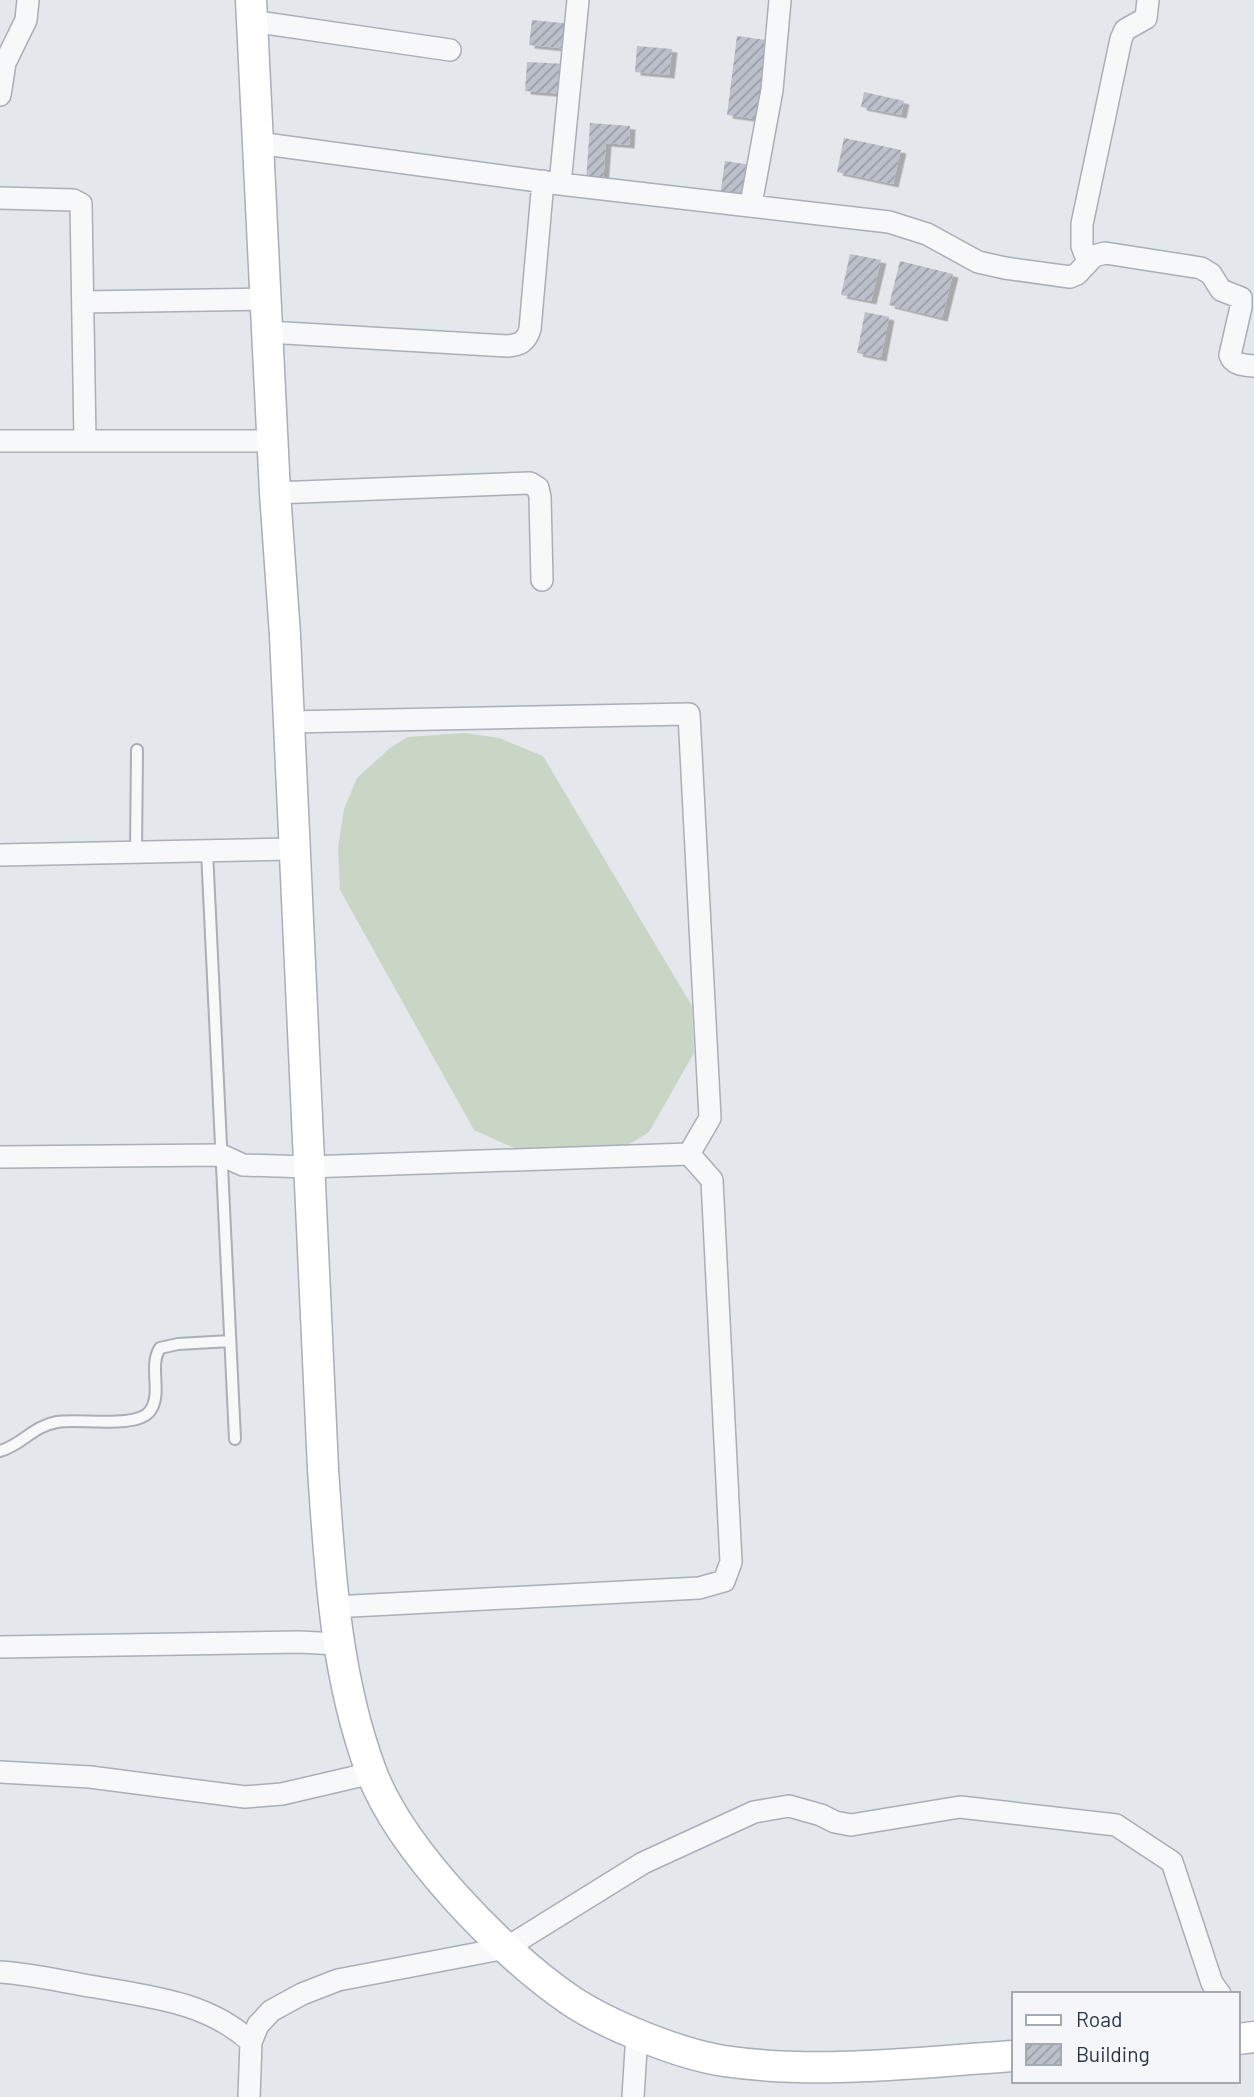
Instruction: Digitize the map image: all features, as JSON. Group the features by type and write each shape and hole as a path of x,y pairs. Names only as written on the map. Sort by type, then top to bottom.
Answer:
{"street":[{"path":"0,95 5,63 26,20 28,0"},
{"path":"268,332 507,346 523,343 530,329 578,0"},
{"path":"751,204 772,90 780,0"},
{"path":"1088,262 1081,240 1082,224 1121,38 1125,30 1146,18 1149,0"},
{"path":"450,50 252,10 289,722 323,1469 338,1644 360,1739 388,1808 415,1846 467,1908 506,1948 571,2001 637,2033 681,2049 721,2060 765,2066 872,2066 1012,2056"},
{"path":"258,142 552,182 889,222 927,234 978,262 1004,268 1070,276 1077,274 1094,256 1105,253 1205,269 1221,290 1241,298 1230,355 1239,364 1254,366"},
{"path":"0,198 79,202 85,440"},
{"path":"83,302 266,299"},
{"path":"0,440 273,441"},
{"path":"275,493 530,483 538,488 540,497 542,580"},
{"path":"289,722 689,714 710,1118 690,1154"},
{"path":"0,855 294,849"},
{"path":"0,1157 221,1155 243,1165 308,1167 690,1154"},
{"path":"333,1607 699,1588 724,1581 731,1562 712,1180 690,1154"},
{"path":"0,1647 299,1642 338,1644"},
{"path":"0,1772 90,1777 245,1797 282,1794 372,1773"},
{"path":"249,2097 251,2042 258,2025 271,2011 302,1994 338,1980 506,1948 643,1863 754,1812 789,1806 851,1825 960,1807 1116,1825 1172,1862 1212,1983 1219,1992"},
{"path":"0,1972 141,1994 186,2004 227,2022 251,2042"},
{"path":"633,2097 637,2033"}],"lane":[{"path":"136,852 137,750"},
{"path":"207,851 234,1439"},
{"path":"0,1451 10,1448 36,1428 57,1422 140,1419 154,1404 155,1362 160,1348 178,1344 230,1341"}],"green space":[{"path":"464,733 499,738 543,756 692,1006 694,1053 649,1132 617,1152 523,1152 474,1130 340,890 338,848 344,809 357,778 390,748 408,737"}],"building":[{"path":"532,20 572,24 569,49 529,45"},
{"path":"737,36 773,41 763,120 727,115"},
{"path":"637,46 672,49 669,75 635,72"},
{"path":"527,62 566,64 564,94 525,91"},
{"path":"864,92 904,101 901,115 861,107"},
{"path":"590,123 630,126 629,145 606,143 603,183 586,182"},
{"path":"844,138 901,150 893,184 837,172"},
{"path":"725,161 751,165 746,200 720,196"},
{"path":"850,254 881,260 871,301 841,295"},
{"path":"900,261 953,274 942,318 889,305"},
{"path":"865,312 889,317 881,358 857,353"}]}
